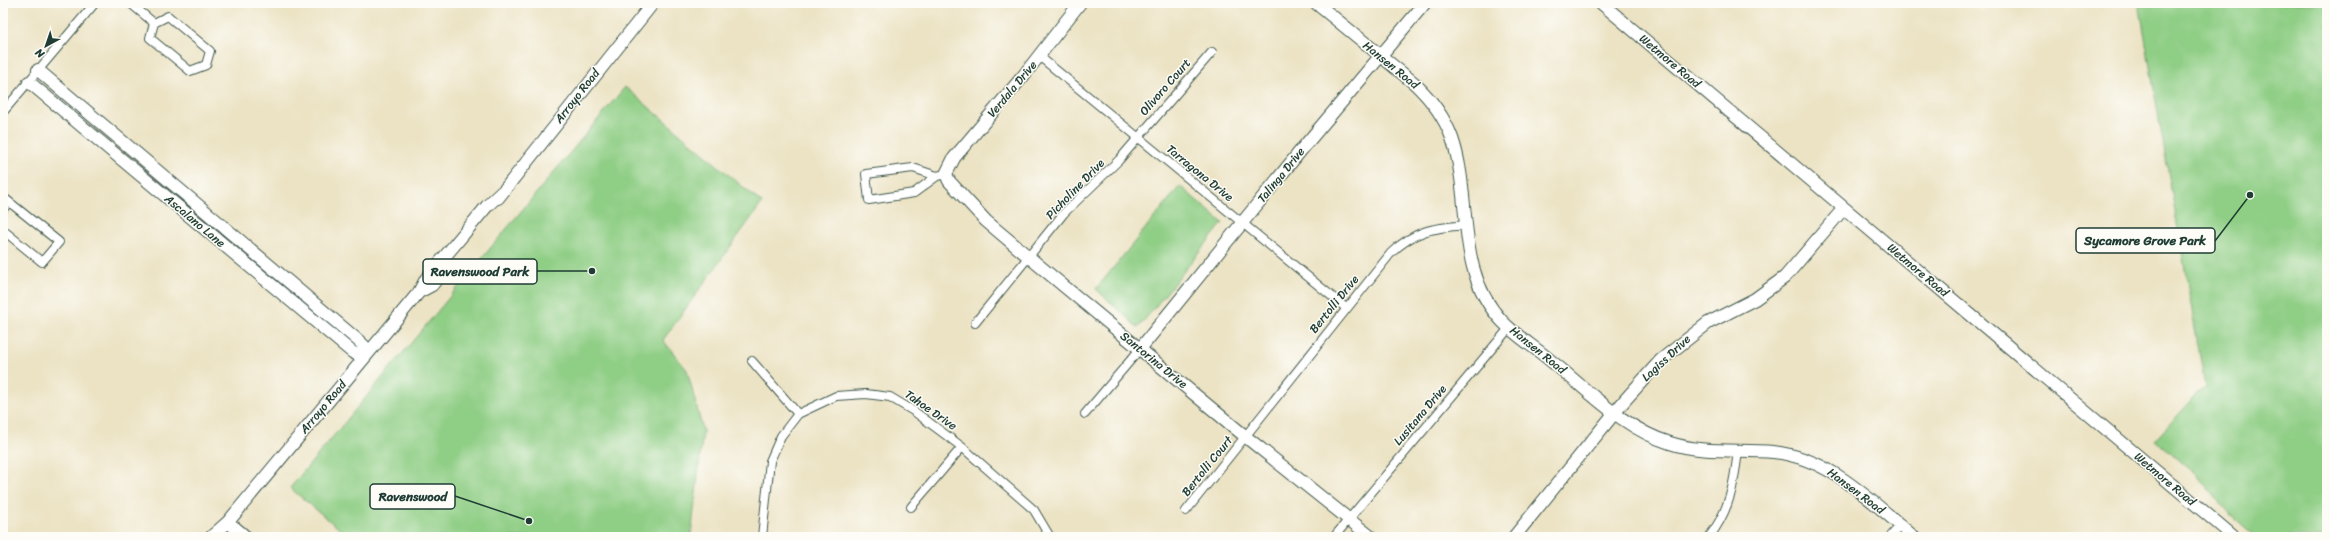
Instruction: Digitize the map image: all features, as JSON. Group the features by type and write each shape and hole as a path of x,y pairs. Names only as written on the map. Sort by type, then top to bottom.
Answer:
{"street":[{"path":"130,3 154,23"},
{"name":"Arroyo Road","path":"211,537 228,522 419,292 426,279 487,206 503,191 653,3"},
{"name":"Verdala Drive","path":"941,175 1039,56 1080,3"},
{"name":"Hansen Road","path":"1316,3 1428,97 1443,117 1452,138 1459,163 1472,267 1478,283 1502,321 1615,413 1639,429 1670,443 1698,449 1787,454 1816,463 1848,482 1914,537"},
{"name":"Talinga Drive","path":"1140,349 1242,223 1425,3"},
{"name":"Wetmore Road","path":"1601,3 2234,537"},
{"path":"3,112 94,4"},
{"path":"168,16 210,51 206,65 190,71 150,38 154,23 168,16"},
{"name":"Olivoro Court","path":"1137,137 1212,52"},
{"name":"Tarragona Drive","path":"1039,56 1346,308"},
{"name":"Ascalano Lane","path":"38,70 360,342 366,355"},
{"name":"Ascalano Lane","path":"29,82 350,350 366,355"},
{"name":"Picholine Drive","path":"975,323 1030,258 1064,214 1119,160 1137,137"},
{"path":"913,168 941,175 914,193 869,200 866,174 913,168"},
{"name":"Santorina Drive","path":"941,175 986,221 1246,437 1371,537"},
{"path":"3,209 6,199 58,242 42,262 3,230"},
{"name":"Lagiss Drive","path":"1514,537 1648,373 1688,337 1721,315 1755,299 1784,277 1844,208"},
{"name":"Bertolli Drive","path":"1246,437 1346,308 1391,253 1407,239 1424,231 1466,225"},
{"name":"Lusitana Drive","path":"1334,537 1510,327"},
{"path":"1086,414 1140,349"},
{"path":"752,361 798,414"},
{"name":"Tahoe Drive","path":"762,537 770,461 781,436 798,414 836,396 866,394 890,397 915,412 962,447 1034,510 1050,537"},
{"name":"Bertolli Court","path":"1186,511 1246,437"},
{"path":"911,507 962,447"},
{"path":"1709,537 1720,522 1730,501 1734,486 1738,451"},
{"path":"228,522 246,537"},
{"name":"Arroyo Road","path":"221,537 228,522"},
{"path":"1890,537 1900,526"}],"green space":[{"path":"2139,3 2327,3 2327,537 2255,537 2231,516 2196,474 2155,440 2205,386"},
{"path":"625,87 762,203 663,340 687,370 703,431 691,537 349,537 290,488"},
{"path":"1180,186 1223,223 1138,328 1096,289"}],"place":[{"name":"Sycamore Grove Park","path":"2250,195"},
{"name":"Ravenswood Park","path":"592,271"},
{"name":"Ravenswood","path":"529,521"}]}
